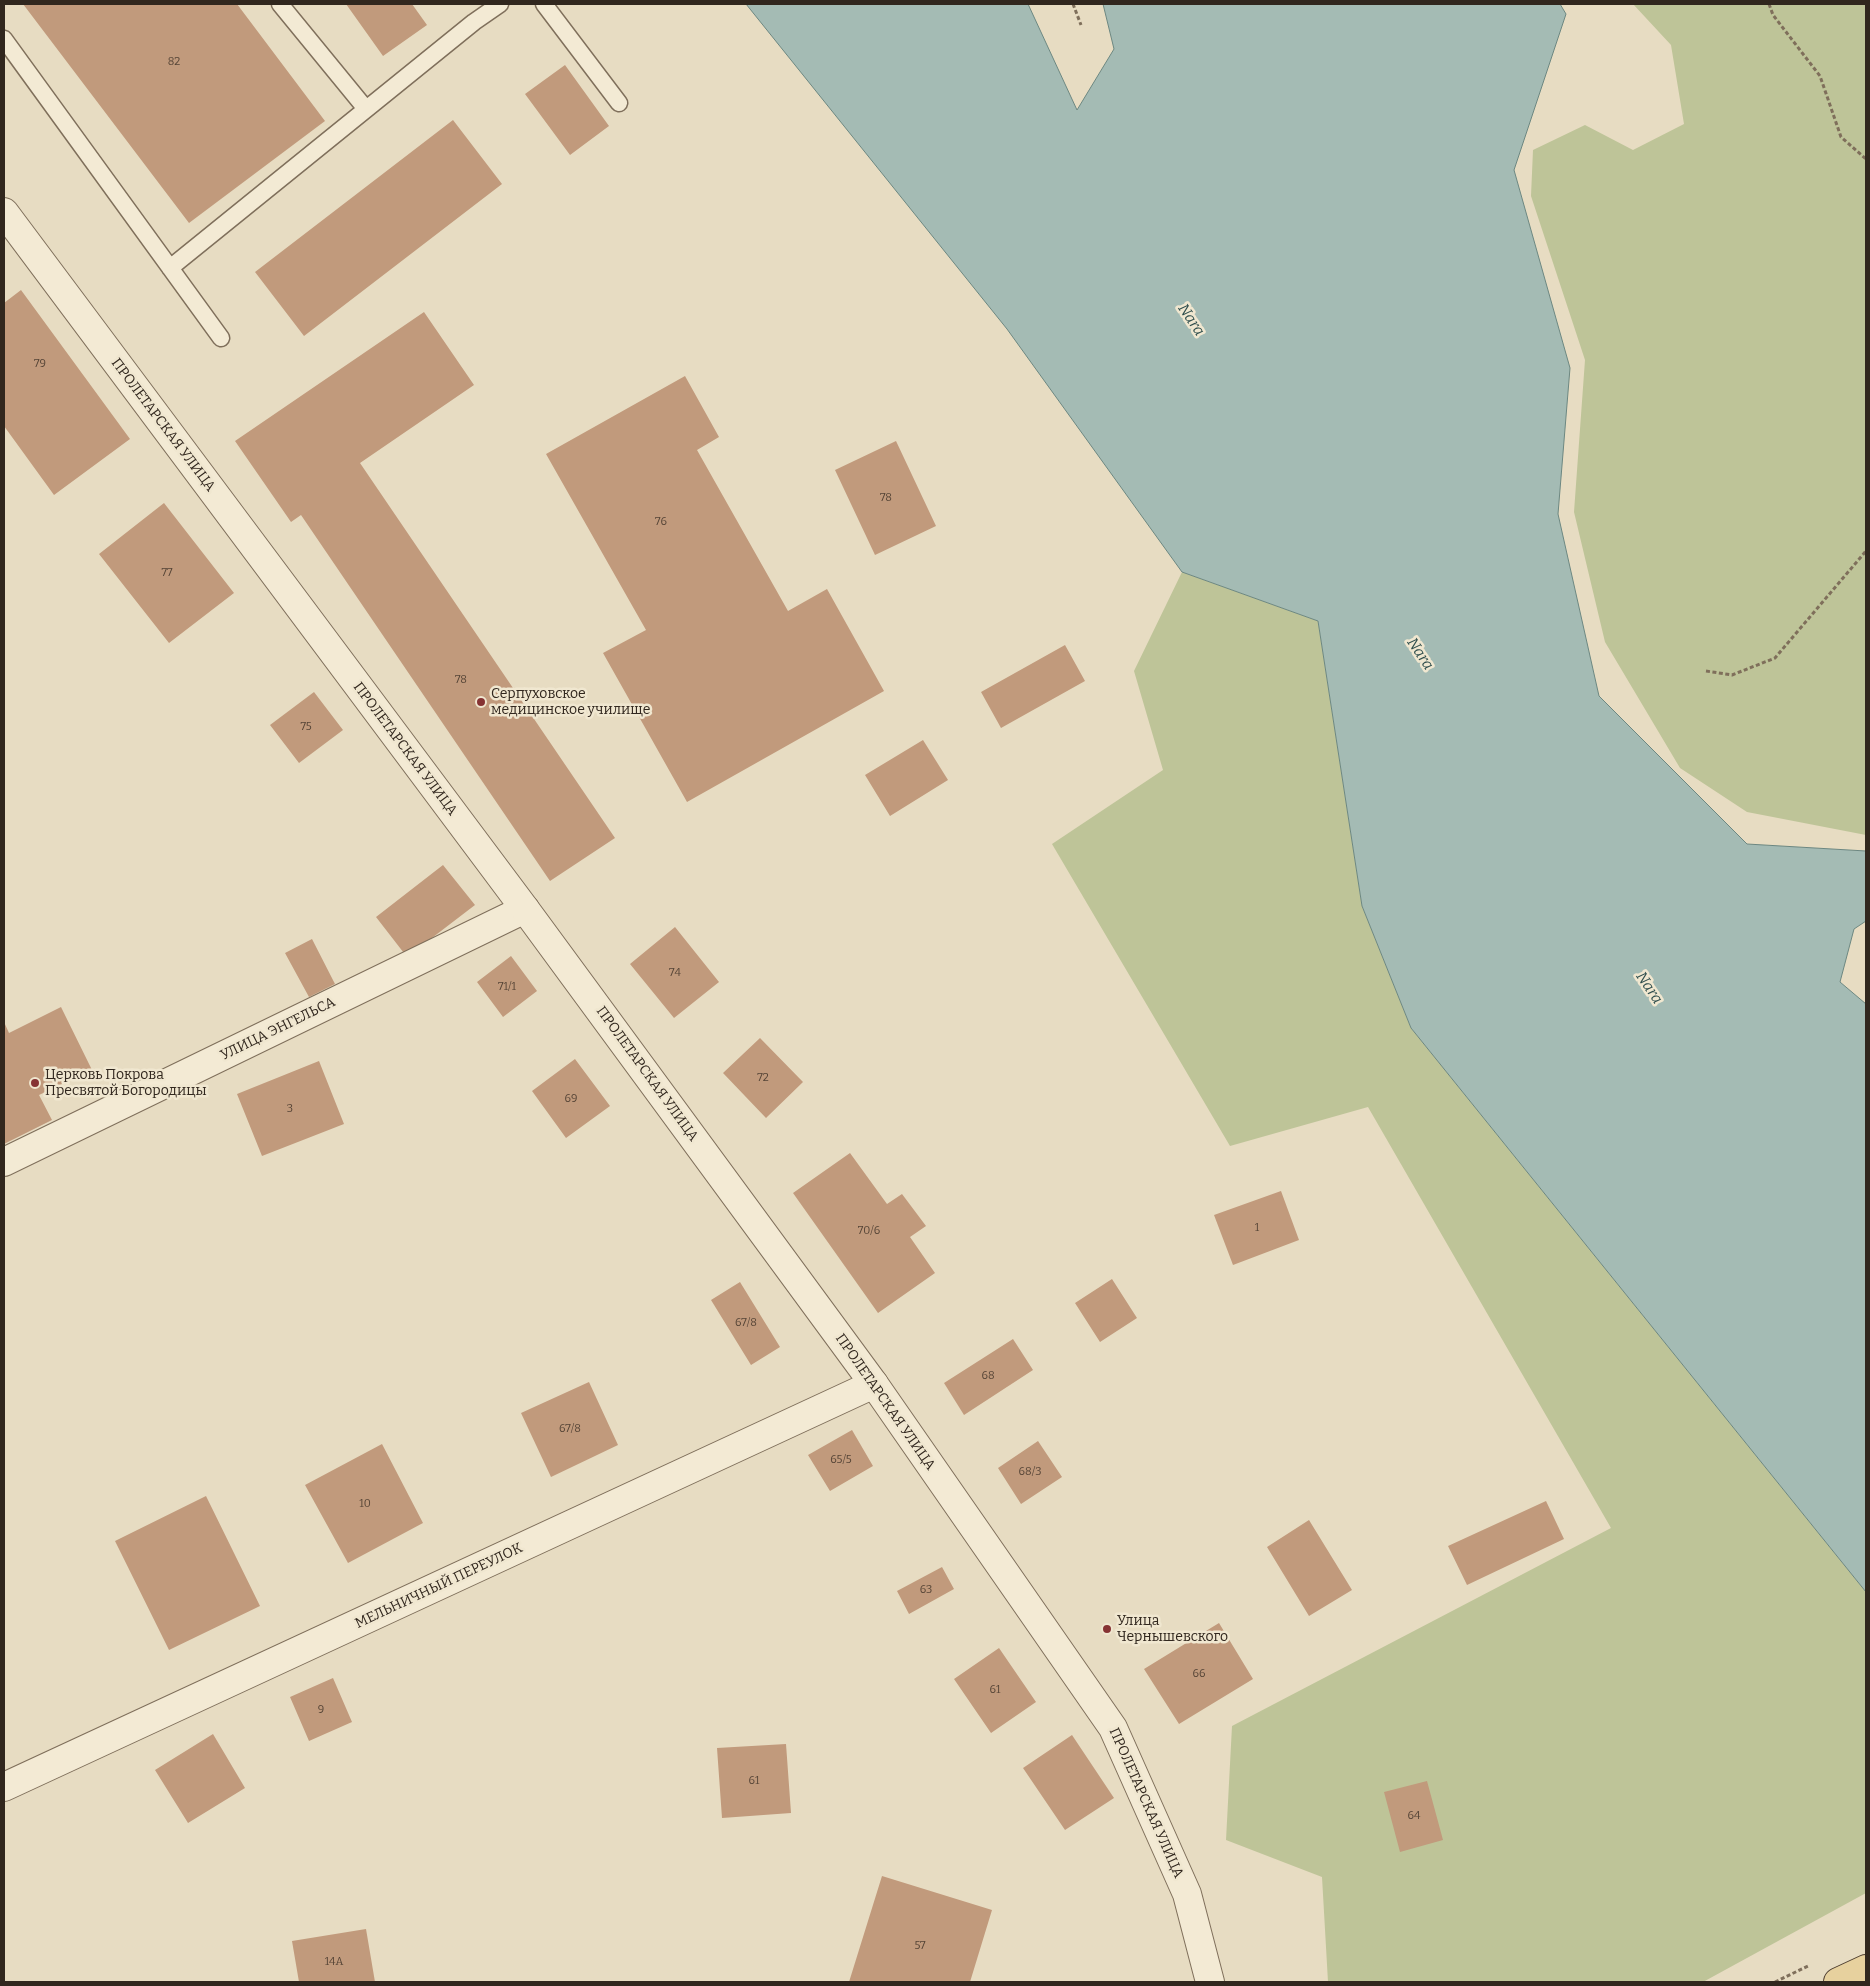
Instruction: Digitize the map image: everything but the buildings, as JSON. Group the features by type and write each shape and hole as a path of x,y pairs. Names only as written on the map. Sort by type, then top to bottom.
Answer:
{"main road":[{"path":"1838,1982 1866,1969"}],"street":[{"name":"ПРОЛЕТАРСКАЯ УЛИЦА","path":"4,212 525,909 874,1384 1113,1728 1187,1894 1210,1982"},
{"name":"УЛИЦА ЭНГЕЛЬСА","path":"4,1162 525,909"},
{"name":"МЕЛЬНИЧНЫЙ ПЕРЕУЛОК","path":"4,1787 874,1384"}],"lane":[{"path":"280,4 366,109"},
{"path":"170,268 474,22 500,4"},
{"path":"544,4 619,104"},
{"path":"4,39 221,338"}],"path":[{"path":"1073,4 1081,25"},
{"path":"1769,4 1773,15 1820,76 1841,137 1866,159"},
{"path":"1706,672 1732,675 1775,658 1866,551"}],"green space":[{"path":"1633,4 1866,4 1866,835 1747,812 1680,768 1605,642 1574,512 1585,360 1531,196 1533,150 1585,125 1633,150 1684,124 1671,45"},
{"path":"1182,572 1318,621 1362,906 1411,1028 1866,1592 1866,1893 1703,1982 1328,1982 1322,1877 1226,1840 1232,1726 1611,1528 1368,1107 1230,1146 1052,844 1163,770 1134,671"}],"water":[{"name":"Nara","path":"746,4 1028,4 1077,110 1114,49 1103,4 1560,4 1566,14 1514,170 1570,368 1558,514 1599,696 1747,844 1866,851 1866,921 1854,929 1840,982 1866,1004 1866,1592 1411,1028 1362,906 1318,621 1182,572 1007,329"}],"place":[{"name":"Серпуховское медицинское училище","path":"481,702"},
{"name":"Церковь Покрова Пресвятой Богородицы","path":"35,1083"},
{"name":"Улица Чернышевского","path":"1107,1629"}]}
